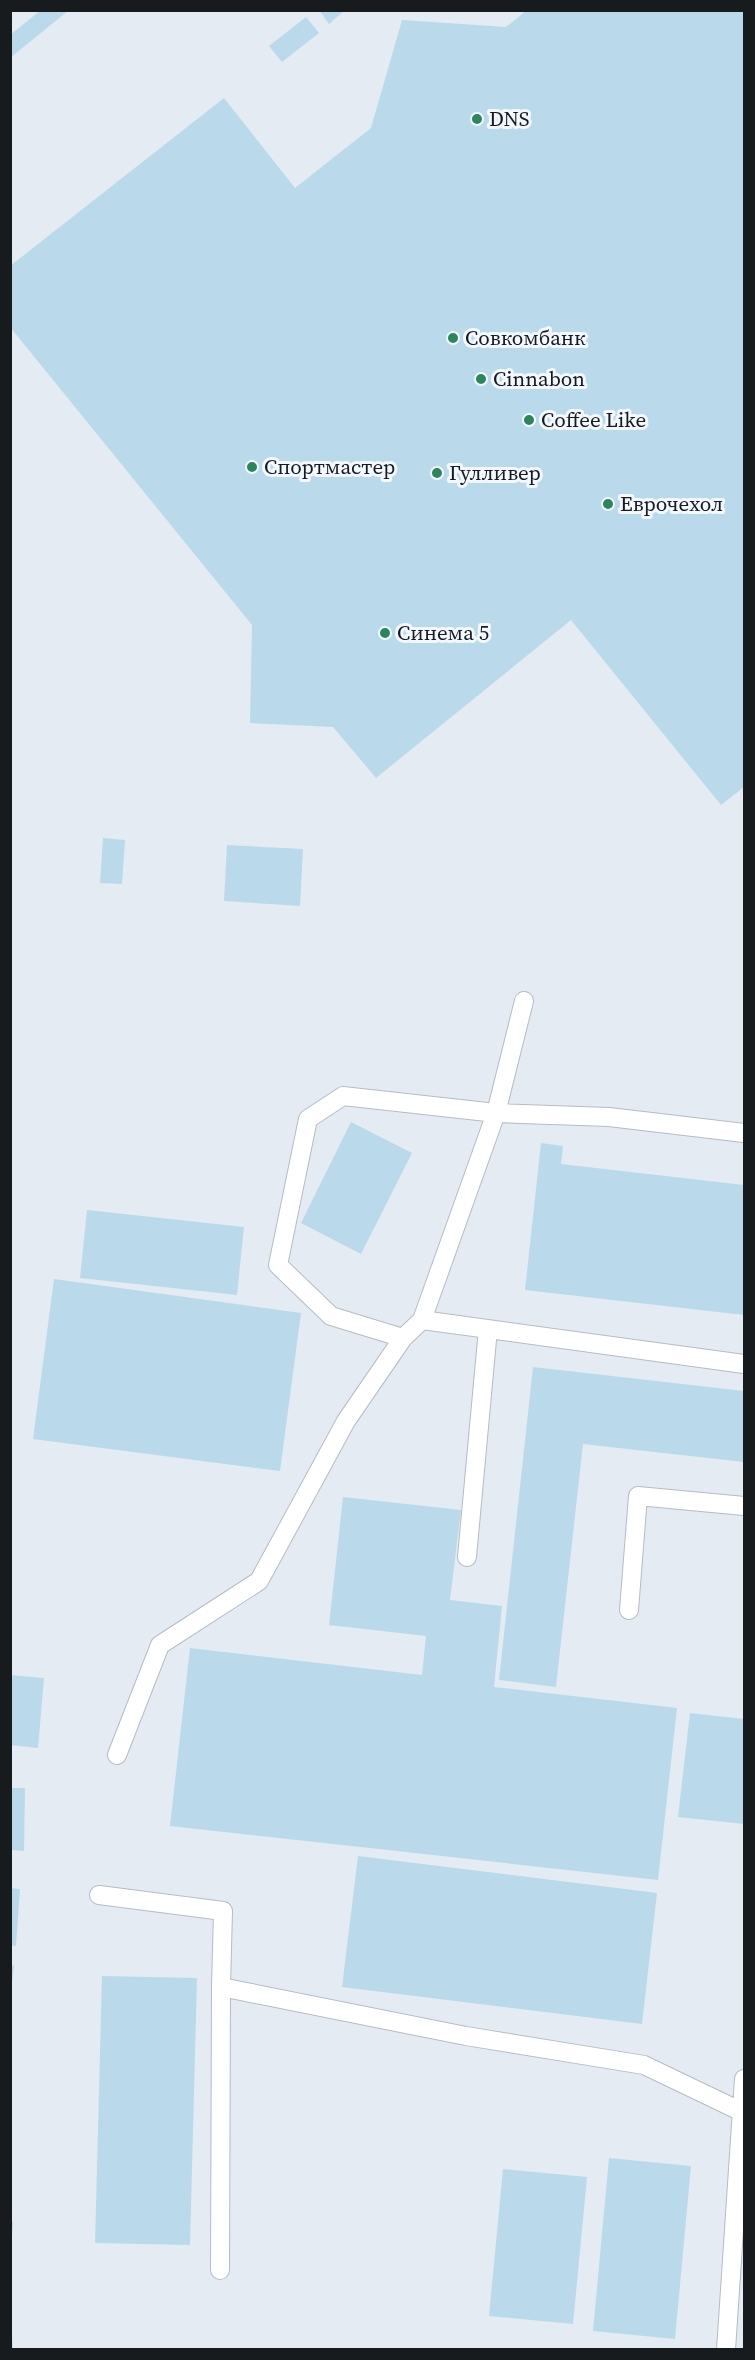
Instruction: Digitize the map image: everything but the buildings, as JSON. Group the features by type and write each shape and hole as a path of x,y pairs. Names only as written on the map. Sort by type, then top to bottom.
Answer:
{"lane":[{"path":"117,1755 160,1645 259,1581 346,1421 403,1338 422,1320 496,1113 524,1001"},
{"path":"403,1338 331,1316 278,1265 308,1119 343,1096 496,1113 609,1117 744,1133"},
{"path":"422,1320 744,1364"},
{"path":"467,1557 488,1329"},
{"path":"629,1610 638,1496 744,1506"},
{"path":"99,1895 223,1911 220,2270"},
{"path":"221,1987 466,2036 644,2065 741,2112"},
{"path":"726,2349 738,2255 741,2112 744,2079"}],"place":[{"name":"DNS","path":"477,119"},
{"name":"Совкомбанк","path":"453,338"},
{"name":"Cinnabon","path":"481,379"},
{"name":"Coffee Like","path":"529,420"},
{"name":"Спортмастер","path":"252,467"},
{"name":"Гулливер","path":"437,473"},
{"name":"Еврочехол","path":"608,504"},
{"name":"Синема 5","path":"385,633"}]}
